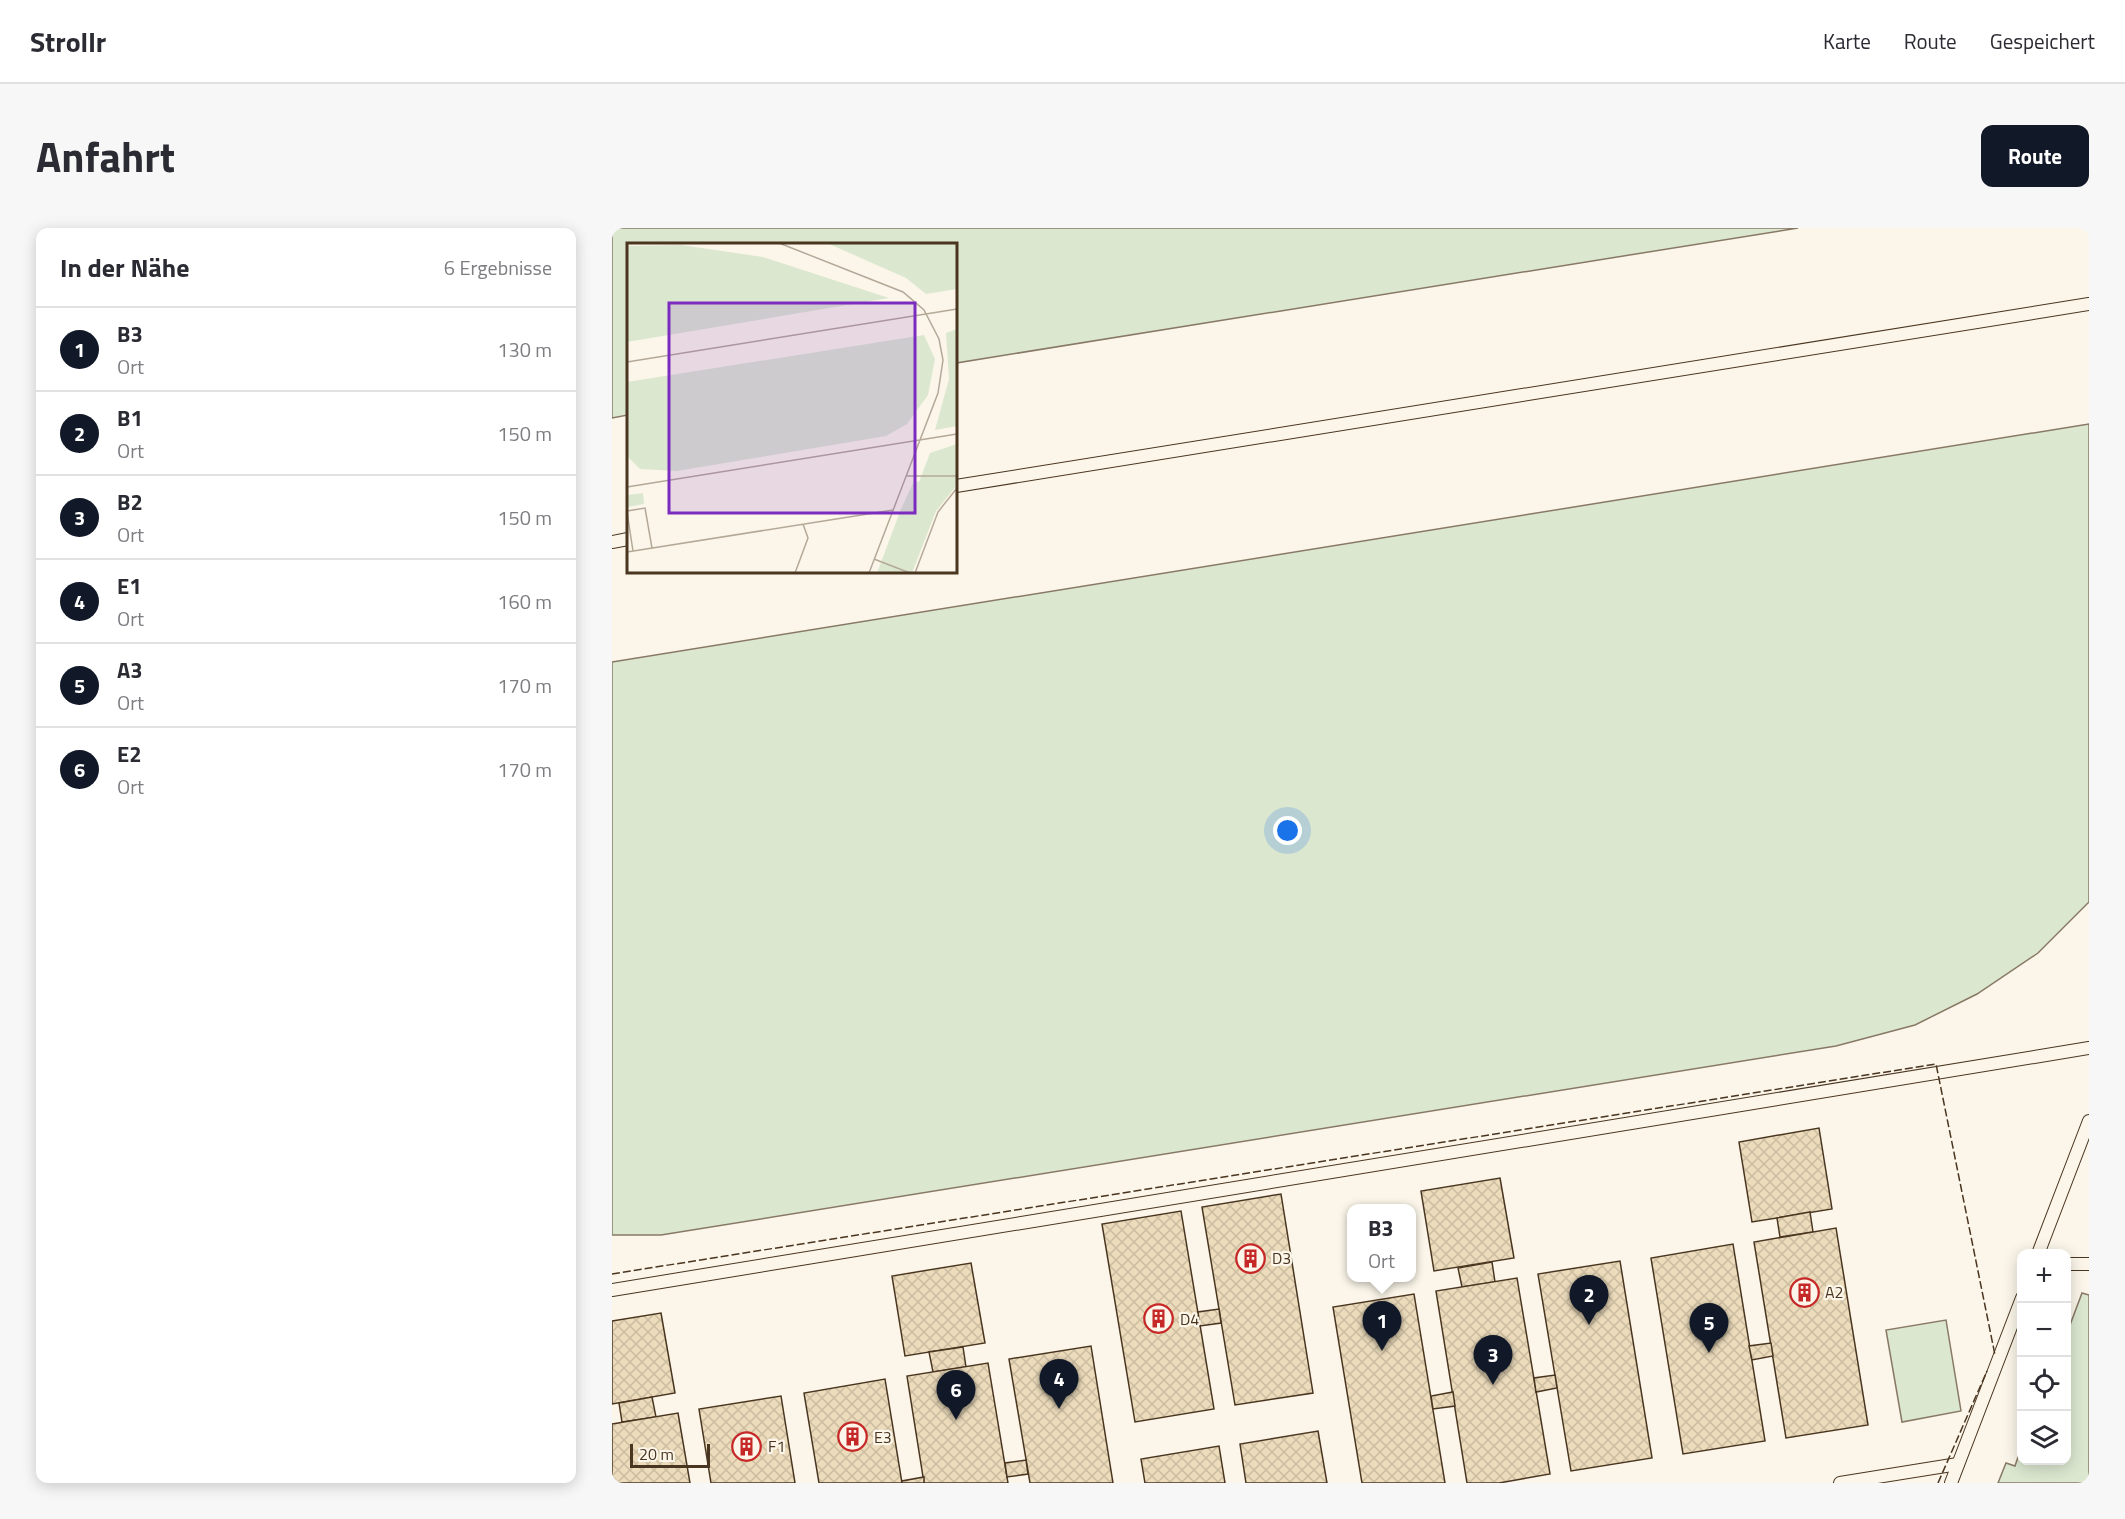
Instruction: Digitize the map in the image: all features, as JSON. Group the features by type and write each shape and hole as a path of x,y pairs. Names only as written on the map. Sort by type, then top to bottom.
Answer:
{"lane":[{"path":"957,486 2089,304"},
{"path":"612,542 627,539"},
{"path":"612,1290 2089,1048"},
{"path":"2040,1249 2089,1121"},
{"path":"2071,1264 2089,1264"},
{"path":"1951,1483 2020,1303"},
{"path":"1840,1483 1958,1464"}],"green space":[{"path":"612,228 1798,228 957,363 957,243 627,243 627,415 612,418"},
{"path":"2089,424 2089,902 2038,953 1977,994 1915,1025 1836,1046 661,1235 612,1235 612,662"},
{"path":"2082,1293 2089,1295 2089,1483 1998,1483 2006,1463 2015,1466 2017,1460 2017,1465 2071,1465 2071,1322"},
{"path":"1946,1320 1961,1411 1902,1422 1886,1330"}],"building":[{"path":"1819,1128 1832,1209 1752,1222 1739,1142"},
{"path":"1500,1178 1514,1258 1434,1271 1421,1191"},
{"name":"D3","path":"1281,1194 1313,1393 1235,1405 1202,1207"},
{"name":"D4","path":"1181,1211 1214,1409 1135,1422 1102,1224"},
{"path":"1810,1212 1813,1232 1780,1237 1777,1218"},
{"name":"A2","path":"1836,1228 1868,1425 1786,1438 1754,1242"},
{"path":"1733,1244 1765,1441 1683,1454 1651,1258"},
{"path":"1620,1261 1652,1458 1571,1471 1538,1274"},
{"path":"1492,1262 1495,1282 1462,1287 1458,1268"},
{"path":"971,1263 985,1343 905,1356 892,1276"},
{"path":"1517,1278 1550,1474 1499,1483 1467,1483 1436,1291"},
{"path":"1414,1294 1445,1483 1362,1483 1333,1307"},
{"path":"1219,1309 1221,1323 1200,1326 1198,1312"},
{"path":"661,1313 675,1393 612,1404 612,1321"},
{"path":"1771,1343 1773,1356 1752,1360 1749,1346"},
{"path":"1091,1346 1113,1483 1030,1483 1009,1359"},
{"path":"963,1347 966,1367 933,1372 929,1352"},
{"path":"988,1363 1008,1483 924,1483 907,1376"},
{"path":"1555,1375 1557,1388 1536,1392 1534,1378"},
{"name":"E3","path":"885,1379 902,1483 819,1483 804,1393"},
{"path":"1453,1392 1455,1406 1433,1409 1431,1396"},
{"name":"F1","path":"781,1396 795,1483 711,1483 699,1409"},
{"path":"652,1397 656,1417 622,1422 619,1403"},
{"path":"678,1413 690,1483 612,1483 612,1424"},
{"path":"1318,1431 1327,1483 1246,1483 1240,1444"},
{"path":"1219,1446 1225,1483 1145,1483 1141,1459"},
{"path":"1026,1460 1028,1474 1007,1477 1005,1463"},
{"path":"924,1477 924,1483 902,1483 902,1481"}],"fence":[{"path":"612,1274 1936,1064 1995,1355"},
{"path":"1938,1483 1987,1371"}],"place":[{"name":"D3","path":"1251,1258"},
{"name":"A2","path":"1804,1292"},
{"name":"D4","path":"1159,1319"},
{"name":"B1","path":"1589,1325"},
{"name":"B3","path":"1382,1351"},
{"name":"A3","path":"1709,1353"},
{"name":"B2","path":"1493,1385"},
{"name":"E1","path":"1059,1409"},
{"name":"E2","path":"956,1420"},
{"name":"E3","path":"853,1437"},
{"name":"F1","path":"747,1446"}]}
